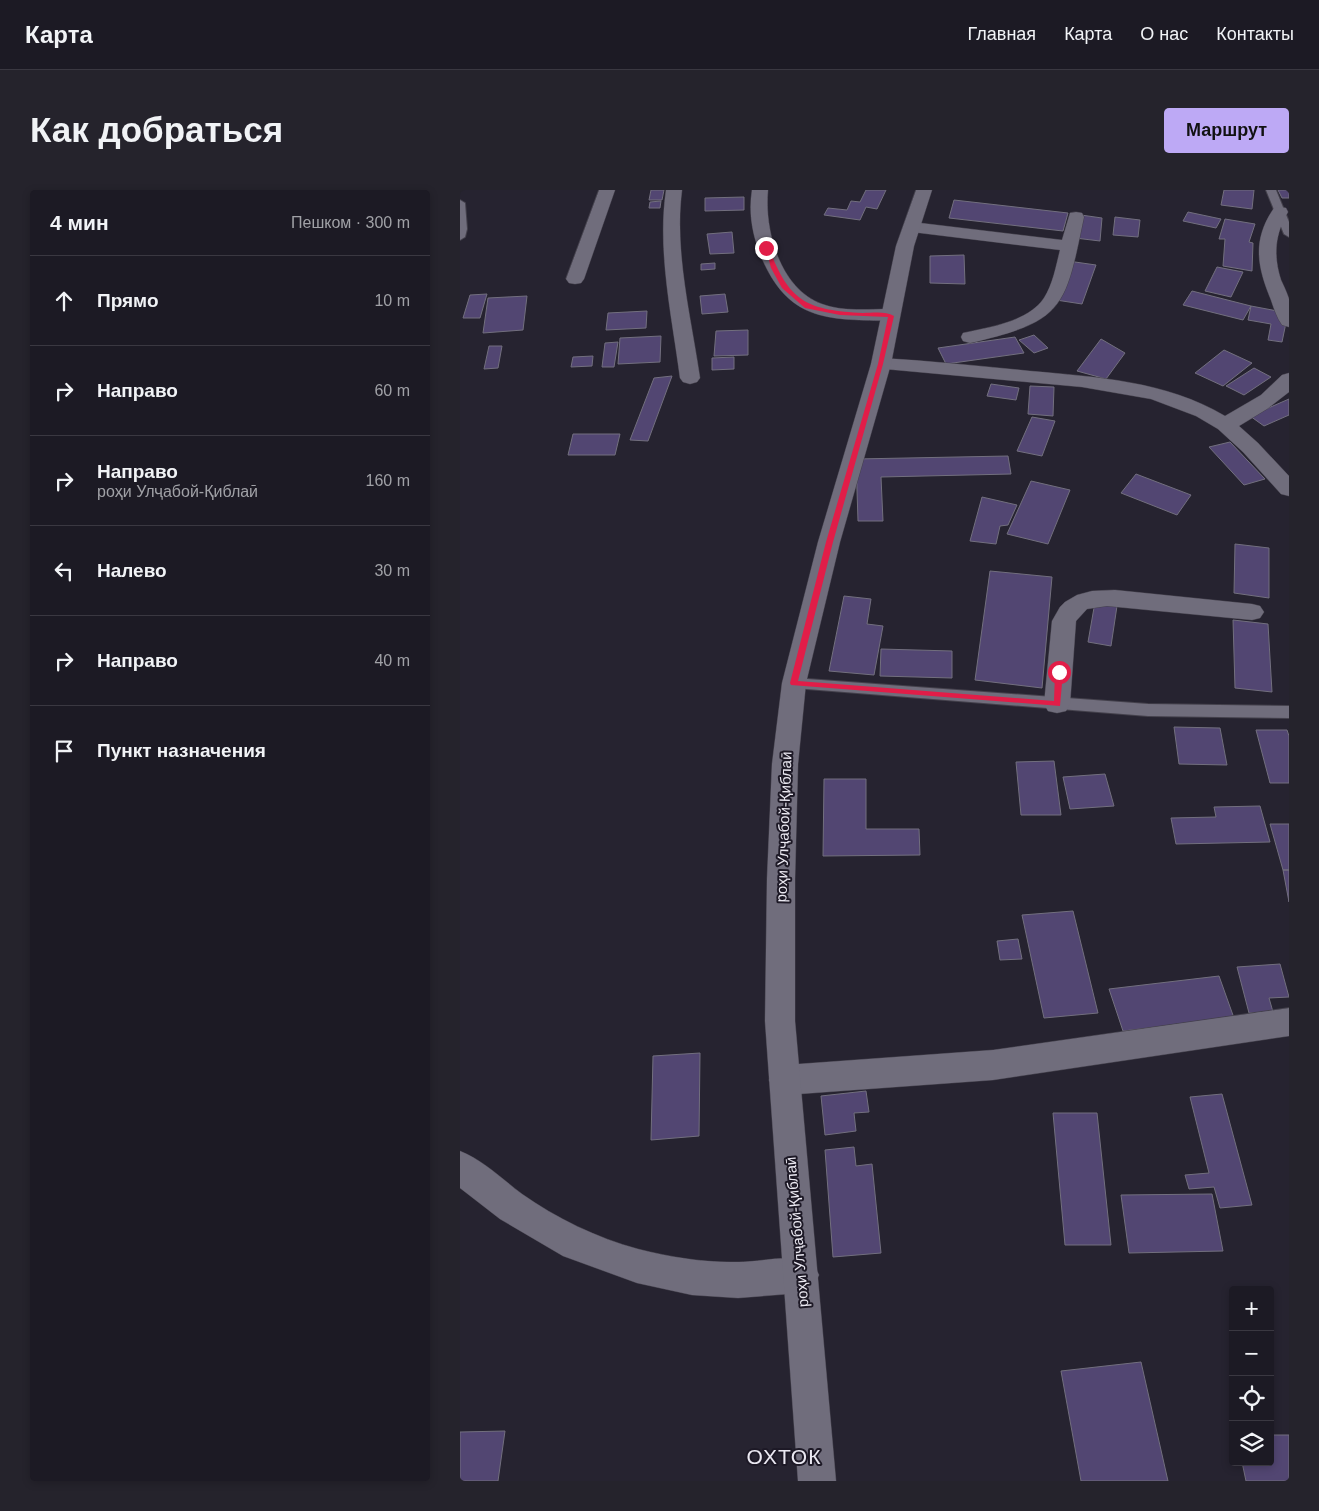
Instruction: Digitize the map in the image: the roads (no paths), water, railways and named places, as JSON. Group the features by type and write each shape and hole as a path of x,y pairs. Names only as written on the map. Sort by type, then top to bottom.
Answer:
{"street":[{"path":"574,279 602,208 607,190"},
{"path":"674,190 671,212 671,243 690,378"},
{"path":"760,190 757,209 761,234 774,268 785,288 807,306 818,310 891,316"},
{"name":"роҳи Улҷабой-Қиблаӣ","path":"817,1481 780,1022 781,879 785,764 794,683 829,542 880,364 905,246 924,190"},
{"path":"1279,203 1266,238 1266,259 1289,321"},
{"path":"970,337 995,332 1018,323 1049,305 1057,290 1076,217"},
{"path":"912,227 1069,246"},
{"path":"880,364 1126,387 1165,396 1195,408 1225,425 1289,489"},
{"path":"1225,425 1263,403 1285,385 1289,379"},
{"path":"1057,704 1064,620 1069,610 1077,603 1098,597 1252,612"},
{"path":"785,1080 993,1065 1289,1022"},
{"path":"460,1167 512,1207 575,1244 636,1266 692,1277 738,1280 801,1275"}],"lane":[{"path":"460,203 462,229 460,237"},
{"path":"1279,203 1289,234"},
{"path":"794,683 1148,710 1289,712"}],"district":[{"name":"ОХТОК","path":"784,1457"}]}
